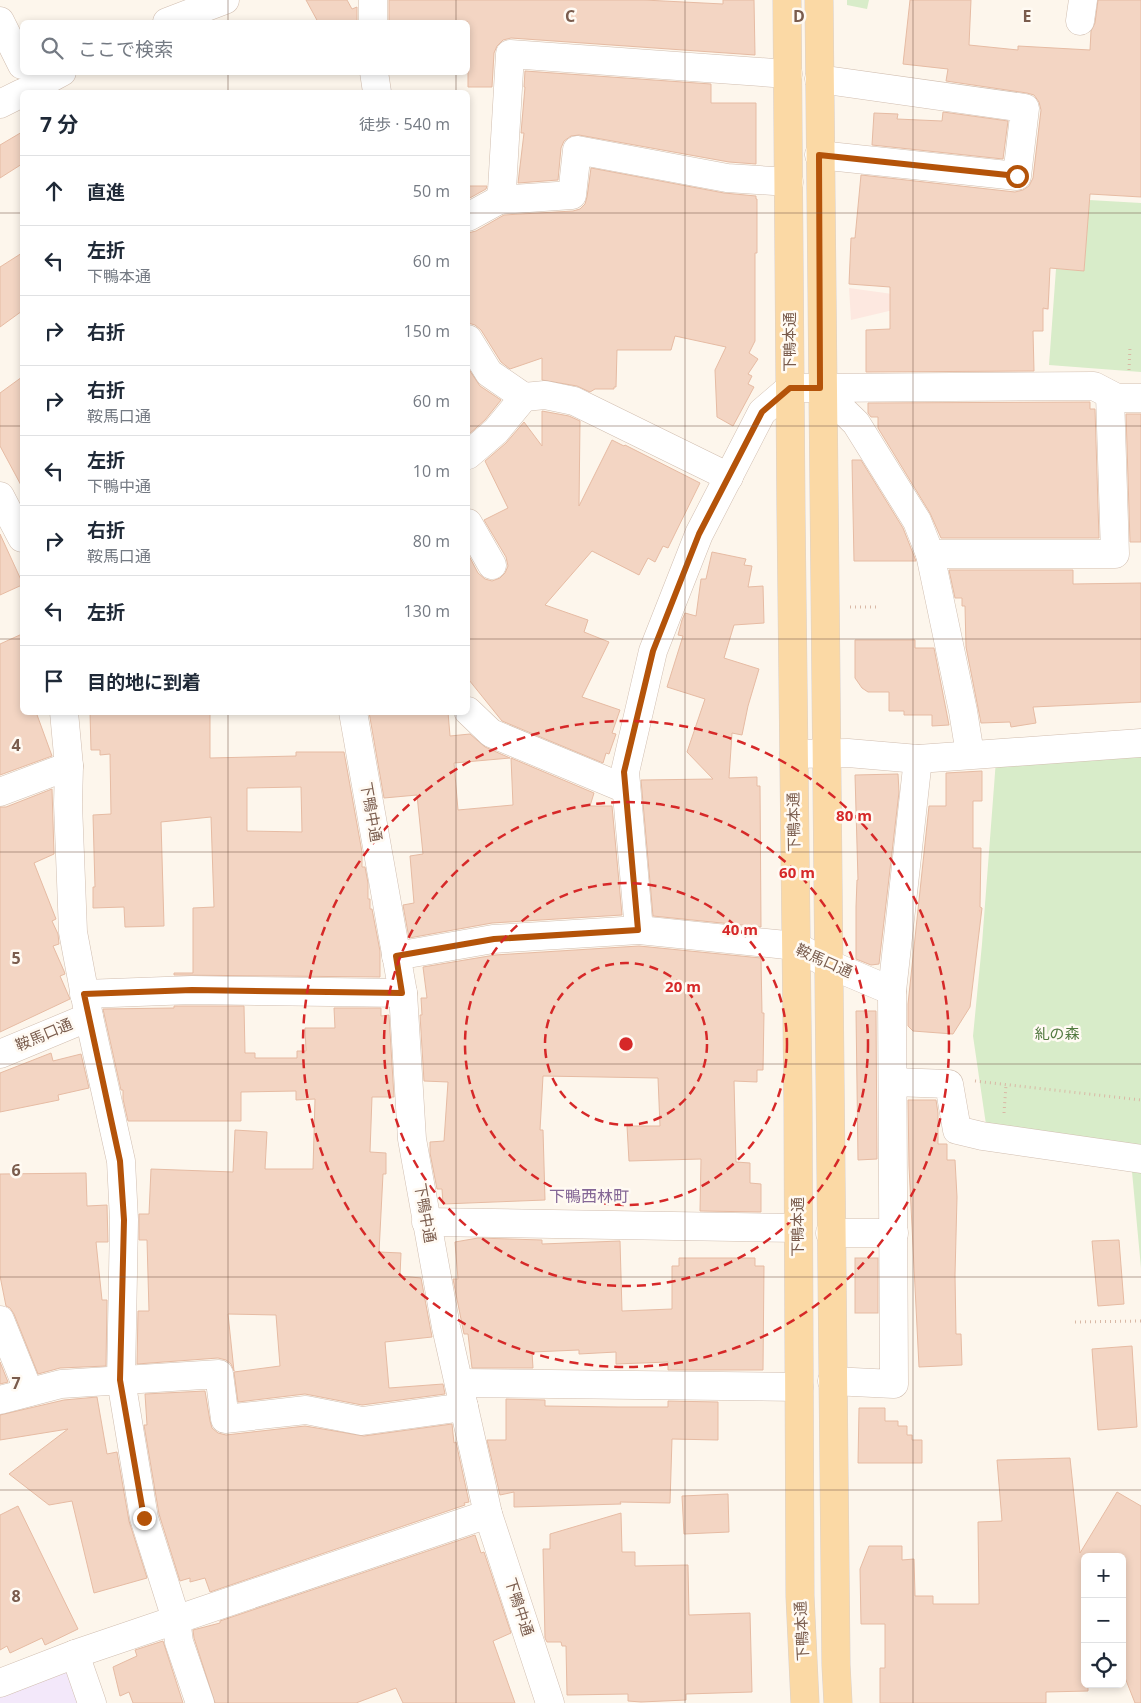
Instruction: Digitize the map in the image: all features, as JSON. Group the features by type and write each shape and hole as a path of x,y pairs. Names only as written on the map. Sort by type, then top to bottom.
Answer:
{"main road":[{"name":"下鴨本通","path":"787,0 800,1596 806,1703"},
{"name":"下鴨本通","path":"819,0 820,388 826,963 838,1703"}],"street":[{"path":"373,0 373,20"},
{"path":"171,20 208,3"},
{"path":"0,22 20,66"},
{"path":"499,200 502,190 510,54 788,74"},
{"path":"0,104 28,84 54,75"},
{"path":"374,75 377,90"},
{"path":"819,79 1025,108 1017,176 819,155"},
{"path":"470,216 499,200 572,195 577,150 727,178 789,182"},
{"path":"470,341 489,373 524,397 545,395 574,401 729,476"},
{"path":"638,930 624,772 653,651 699,534 762,412 790,388 1094,386 1117,398 1141,398"},
{"path":"820,388 856,423 917,521 930,554 963,711 970,754"},
{"path":"930,554 1115,554 1110,395"},
{"path":"470,454 496,431 524,397"},
{"path":"0,496 20,534"},
{"path":"470,526 492,565"},
{"path":"470,714 491,733 626,789"},
{"path":"64,715 69,766 68,804 73,932 120,1161 124,1220 120,1380 144,1518 176,1619 179,1642 200,1703"},
{"name":"下鴨中通","path":"354,715 402,993 412,1139 446,1326 488,1514 550,1703"},
{"path":"794,754 848,753 918,759 1141,743"},
{"path":"832,1381 894,1384 892,991 918,759"},
{"path":"0,792 69,766"},
{"name":"鞍馬口通","path":"396,956 494,939 638,930 796,946 826,963 892,991"},
{"name":"鞍馬口通","path":"0,1054 87,1005 192,990 402,993"},
{"path":"893,1082 949,1084 957,1130 982,1136 1141,1159"},
{"path":"426,1222 798,1228"},
{"path":"830,1233 894,1232"},
{"path":"0,1320 29,1392"},
{"path":"0,1400 61,1384 219,1374 225,1419 306,1410 362,1420 461,1395 799,1387"},
{"path":"0,1683 74,1654 488,1514"},
{"path":"74,1654 92,1703"}],"path":[{"path":"847,607 878,607"},
{"path":"970,1080 1141,1100"},
{"path":"1076,1322 1141,1322"}],"shaded area":[{"path":"1004,274 1050,277 1049,310 1006,308 963,314 889,311 851,320 849,288 907,296"},
{"path":"72,1664 85,1703 0,1703 0,1696"}],"green space":[{"path":"847,0 869,0 867,9 847,5"},
{"path":"1089,200 1141,203 1141,372 1049,365 1056,269 1084,270"},
{"name":"糺の森","path":"1141,752 1141,1268 1131,1161 989,1145 973,1036 996,760"}],"building":[{"path":"306,0 347,0 352,9 357,7 357,20 317,20"},
{"path":"389,0 644,0 723,4 723,0 754,0 755,55 511,38 503,40 497,46 494,53 492,87 468,87 468,75 470,75 470,20 389,20"},
{"path":"910,0 971,0 969,45 1018,50 1018,46 1090,50 1091,31 1095,23 1098,0 1141,0 1141,197 1090,194 1084,271 1050,268 1048,309 1043,308 1043,331 1033,331 1034,371 866,372 866,330 890,329 890,287 849,284 851,238 855,238 861,175 1015,192 1029,186 1033,178 1041,110 1039,102 1034,95 1027,93 946,81 948,69 903,64"},
{"path":"525,71 711,84 711,103 756,103 756,164 729,162 579,135 571,136 564,141 561,148 558,180 518,183 524,133 521,133"},
{"path":"943,112 1008,121 1003,159 872,145 874,113 898,114 897,119 942,121"},
{"path":"20,133 20,165 0,178 0,145"},
{"path":"591,168 724,193 756,196 755,341 749,353 758,359 748,374 752,376 748,384 754,387 733,426 717,417 715,370 726,347 675,336 671,350 617,350 616,387 614,389 595,389 590,392 577,386 542,380 542,358 510,369 501,362 481,330 470,324 470,232 504,215 580,209 585,204"},
{"path":"470,186 487,186 486,189 470,198"},
{"path":"20,254 20,312 0,327 0,267"},
{"path":"470,371 480,386 501,400 485,420 470,433"},
{"path":"20,378 20,483 0,446 0,393"},
{"path":"1090,402 1090,409 1095,409 1099,538 941,538 930,513 878,428 878,417 871,417 868,413 868,403"},
{"path":"542,411 569,416 580,421 579,506 612,440 700,483 668,548 663,546 655,562 648,558 639,575 592,551 545,605 588,620 584,632 609,642 582,697 620,710 612,733 616,734 609,754 606,753 603,763 502,721 470,681 470,558 478,573 485,579 492,581 500,578 508,566 506,557 484,520 508,508 485,461 506,443 524,422 542,446"},
{"path":"1126,414 1141,414 1141,542 1130,542"},
{"path":"852,460 861,460 903,528 916,561 854,561"},
{"path":"0,534 20,578 20,586 0,595"},
{"path":"712,552 746,559 744,565 752,566 748,587 763,586 764,623 734,625 724,658 759,669 742,735 732,733 729,778 757,777 757,786 760,786 761,927 653,916 641,780 713,779 687,752 705,699 667,687 683,636 678,635 682,620 685,613 696,616 701,579 706,579"},
{"path":"949,570 1073,570 1073,584 1141,583 1141,702 1033,707 1036,723 1011,727 1010,722 981,723 966,647 965,606 962,606 962,598 955,598"},
{"path":"20,635 20,715 37,715 52,756 0,775 0,644"},
{"path":"855,640 915,640 915,648 934,648 949,725 932,726 932,715 904,715 904,711 889,711 889,692 868,692 862,688 855,678"},
{"path":"90,715 210,715 210,758 296,756 296,752 344,752 362,852 362,867 365,867 368,899 370,899 370,909 372,909 380,951 380,977 174,975 174,973 193,973 193,908 214,907 211,817 161,822 164,926 125,927 124,907 93,908 93,887 95,887 93,815 111,814 110,754 100,755 100,750 91,750","holes":["301,787 302,832 247,831 247,788"]},
{"path":"370,715 448,715 450,736 470,734 485,747 510,758 454,763 458,810 513,805 511,758 594,793 590,806 612,806 622,915 492,923 409,938 403,905 414,903 410,856 423,854 417,795 384,798"},
{"path":"982,771 982,801 973,801 973,848 981,848 980,907 982,908 970,1007 953,1034 913,1031 908,1026 908,1004 929,806 946,806 946,773"},
{"path":"898,774 899,792 879,964 871,965 856,959 858,880 855,775"},
{"path":"52,789 54,854 34,863 56,919 52,921 58,934 59,944 53,946 65,974 60,976 70,999 0,1032 0,807 6,807"},
{"path":"639,946 761,958 762,1013 764,1013 763,1070 757,1070 757,1082 734,1081 736,1162 750,1163 750,1183 761,1184 761,1212 700,1211 701,1159 629,1161 627,1126 660,1126 658,1078 543,1076 540,1130 543,1130 545,1200 443,1204 442,1189 437,1189 430,1153 430,1142 444,1141 448,1082 424,1081 420,1015 422,1015 421,998 427,998 423,967 495,955"},
{"path":"174,1006 244,1006 245,1053 255,1053 255,1058 297,1058 297,1051 306,1051 305,1028 335,1028 334,1008 381,1008 381,1016 389,1015 394,1097 372,1097 370,1152 386,1153 386,1174 383,1174 379,1252 401,1253 400,1276 421,1278 432,1337 385,1342 389,1388 443,1384 445,1394 362,1405 305,1394 238,1402 234,1372 280,1366 276,1315 228,1314 234,1371 231,1364 226,1360 218,1358 137,1364 138,1311 149,1311 147,1240 139,1240 139,1214 149,1214 151,1169 233,1172 235,1130 267,1132 265,1169 313,1169 315,1099 296,1100 296,1091 241,1092 241,1121 128,1121 123,1090 121,1090 103,1009 174,1008"},
{"path":"856,1011 876,1011 877,1159 858,1160"},
{"path":"51,1053 53,1061 81,1054 89,1088 58,1095 59,1100 0,1112 0,1073"},
{"path":"908,1100 936,1100 938,1144 947,1144 947,1160 955,1160 957,1197 956,1334 961,1334 962,1365 919,1367 909,1166"},
{"path":"86,1173 87,1206 107,1205 108,1242 96,1242 102,1300 107,1300 106,1366 60,1368 38,1374 14,1314 6,1306 0,1276 0,1174"},
{"path":"478,1238 542,1240 542,1244 620,1241 622,1311 672,1309 672,1266 679,1266 679,1258 755,1258 755,1266 764,1266 763,1370 668,1370 668,1362 616,1364 616,1352 579,1354 579,1350 532,1352 533,1368 472,1368 468,1334 464,1334 453,1279 458,1279 455,1242"},
{"path":"1119,1240 1124,1304 1098,1306 1092,1241"},
{"path":"855,1258 878,1258 878,1313 855,1313"},
{"path":"1132,1346 1137,1427 1098,1430 1092,1349"},
{"path":"0,1362 8,1382 0,1384"},
{"path":"205,1391 212,1428 218,1433 226,1435 305,1426 364,1436 452,1424 454,1443 456,1442 469,1502 464,1503 465,1505 210,1592 205,1578 190,1582 190,1578 180,1581 159,1514 144,1425 147,1425 145,1394"},
{"path":"97,1397 107,1454 117,1452 129,1521 147,1578 94,1593 72,1501 49,1505 9,1474 68,1429 0,1440 0,1415 64,1400"},
{"path":"506,1399 545,1400 545,1406 668,1407 668,1401 718,1402 718,1440 672,1439 670,1503 620,1502 621,1504 514,1507 514,1492 500,1495 487,1440 506,1440"},
{"path":"859,1408 885,1408 885,1421 898,1421 898,1426 907,1426 907,1435 912,1435 912,1440 922,1440 922,1463 858,1463"},
{"path":"1070,1458 1080,1553 1117,1492 1141,1506 1141,1703 1135,1703 1126,1680 1126,1553 1081,1553 1081,1688 1088,1688 1088,1691 1046,1692 1046,1703 880,1703 880,1668 885,1668 885,1624 861,1624 860,1569 869,1546 902,1546 902,1560 914,1559 915,1596 933,1596 933,1604 979,1604 978,1522 1002,1521 997,1460"},
{"path":"728,1494 729,1532 684,1534 682,1496"},
{"path":"18,1506 78,1629 45,1645 42,1638 10,1653 7,1646 0,1650 0,1515"},
{"path":"621,1513 622,1552 635,1552 635,1566 688,1565 689,1615 750,1613 752,1692 686,1694 686,1700 641,1702 628,1701 628,1694 567,1695 566,1646 562,1646 561,1642 547,1642 545,1638 543,1549 550,1549 550,1534"},
{"path":"475,1535 481,1553 484,1552 511,1633 493,1641 515,1703 403,1703 396,1688 356,1703 215,1703 193,1630 220,1623 220,1621"},
{"path":"163,1641 183,1703 133,1703 129,1692 120,1696 113,1667 137,1656 135,1650"}],"district":[{"name":"下鴨西林町","path":"589,1196"}],"route":[{"path":"144,1518 120,1380 124,1220 120,1161 84,994 192,990 402,993 396,956 494,939 638,930 624,772 653,651 699,534 762,412 790,388 820,388 819,155 1017,176"}]}
